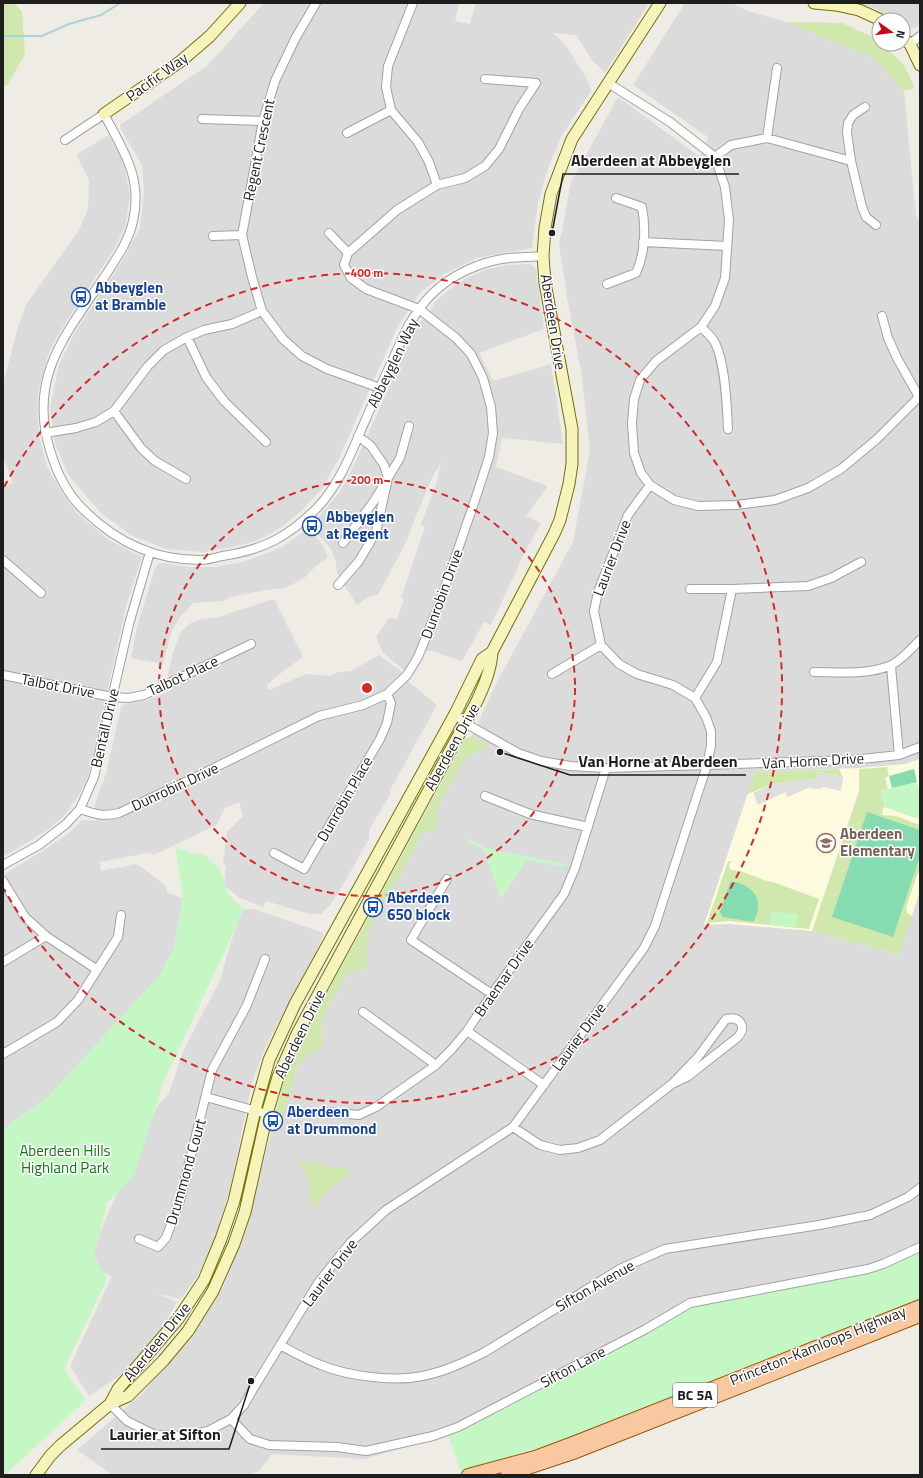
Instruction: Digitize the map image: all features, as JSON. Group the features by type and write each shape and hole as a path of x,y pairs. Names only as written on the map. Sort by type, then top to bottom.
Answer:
{"main road":[{"name":"Pacific Way","path":"104,114 181,61 210,36 240,3"},
{"name":"Aberdeen Drive","path":"36,1475 50,1456 61,1445 110,1404 128,1396 163,1361 188,1331 213,1292 234,1244 245,1212 267,1114 278,1077 298,1032 465,723 485,684 491,664 492,652 554,534 564,506 569,484 572,464 572,429 545,283 543,256 545,228 551,194 572,139 660,3"},
{"path":"814,3 836,5 859,10 871,16"},
{"path":"911,50 920,65"},
{"name":"Aberdeen Drive","path":"110,1404 118,1390 178,1320 204,1280 221,1239 234,1200 255,1110 269,1060 296,1004 454,714 482,659 492,652"},
{"name":"Princeton-Kamloops Highway","path":"468,1475 535,1456 575,1442 920,1306"},
{"name":"Princeton-Kamloops Highway","path":"507,1475 576,1452 920,1316"}],"street":[{"name":"Regent Crescent","path":"316,3 295,39 275,81 263,121 242,235 262,311 283,339 302,356 327,370 380,388"},
{"path":"413,3 388,66 386,87 391,110 418,142 429,162 437,185"},
{"path":"767,138 777,68"},
{"path":"329,233 348,253 397,210 437,185 466,178 485,166 499,149 519,109 536,83 485,79"},
{"path":"608,82 670,122 715,157 725,187 729,220 725,278 715,306 701,327 656,362 640,380 634,399 632,423 634,453 641,473 650,485 674,500 698,506 736,505 775,500 808,488 841,469 877,439 919,396 897,358 888,338 882,316"},
{"path":"865,107 853,115 848,123 847,132 851,161 862,207 866,217 876,225"},
{"path":"347,133 391,110"},
{"name":"Pacific Way","path":"65,140 104,114"},
{"name":"Abbeyglen Way","path":"104,114 130,164 136,191 133,221 124,246 61,342 49,368 42,400 44,433 55,467 63,485 77,505 98,524 122,539 150,552 173,558 202,560 246,552 277,540 304,520 323,502 340,476 408,326 419,309 431,295 455,276 480,265 508,258 543,256"},
{"path":"202,119 263,121"},
{"path":"715,157 731,145 767,138 851,161"},
{"path":"607,284 636,273 640,264 643,242 645,220 642,207 616,198"},
{"path":"213,236 242,235"},
{"path":"643,242 727,246"},
{"name":"Dunrobin Drive","path":"80,809 100,815 119,813 319,716 363,705 387,694 407,675 421,650 440,602 489,456 493,433 491,406 483,378 471,354 456,338 419,309 366,289 351,278 344,265 348,253"},
{"path":"44,433 76,428 96,422 114,411 150,364 164,350 187,337 204,330 232,324 262,311"},
{"path":"701,327 713,339 719,352 722,365 728,429"},
{"path":"187,337 206,377 219,395 266,442"},
{"path":"114,411 141,448 155,461 186,479"},
{"path":"343,543 374,501 400,458 409,426"},
{"path":"338,585 359,561 376,532 388,478 384,466 371,446 358,436"},
{"name":"Laurier Drive","path":"110,1404 127,1421 155,1435 185,1436 208,1431 231,1419 244,1404 318,1283 350,1243 386,1210 513,1127 644,948 655,926 707,765 711,746 710,731 706,717 695,698 673,685 637,674 619,664 601,645 594,611 598,592 628,515 650,485"},
{"name":"Bentall Drive","path":"3,865 39,845 66,824 80,809 94,778 129,624 150,552"},
{"path":"3,560 41,593"},
{"path":"690,589 808,586 831,578 861,562"},
{"path":"695,698 717,662 732,589"},
{"path":"814,672 871,670 891,666 920,640"},
{"name":"Talbot Place","path":"112,697 128,698 144,695 251,644"},
{"path":"552,674 601,645"},
{"path":"891,666 899,755"},
{"name":"Talbot Drive","path":"3,675 112,697"},
{"name":"Dunrobin Place","path":"274,853 304,869 380,739 387,723 391,703 387,694"},
{"name":"Van Horne Drive","path":"454,714 465,723 518,753 541,761 570,766 606,768 852,760 899,755 920,747"},
{"name":"Braemar Drive","path":"325,1112 359,1115 376,1107 436,1064 468,1030 564,894 575,868 606,768"},
{"path":"485,796 530,814 588,826"},
{"path":"447,879 411,940 492,994"},
{"path":"3,881 25,916 46,936 96,969"},
{"path":"3,1054 57,1022 78,1000 96,969 118,937 121,915"},
{"path":"3,962 46,936"},
{"name":"Drummond Court","path":"139,1239 158,1247 166,1238 180,1200 212,1070 247,1005 265,959"},
{"path":"363,1012 436,1064"},
{"path":"513,1127 540,1145 560,1150 578,1148 600,1140 672,1084 698,1057 726,1019 737,1019 741,1023 743,1028 742,1033 738,1037 687,1077 672,1084"},
{"path":"468,1030 544,1085"},
{"path":"206,1097 267,1114"},
{"name":"Sifton Avenue","path":"280,1345 320,1365 344,1372 390,1378 422,1377 464,1362 485,1352 620,1269 665,1249 819,1225 870,1215 908,1197 920,1188"},
{"name":"Sifton Lane","path":"231,1419 250,1439 269,1445 337,1447 366,1451 433,1436 451,1430 465,1423 646,1329 690,1303 868,1269 883,1264 920,1247"}],"shaded area":[{"path":"264,3 459,3 455,21 470,24 476,3 649,3 605,73 592,60 576,35 553,33 564,43 586,77 591,91 562,135 548,168 538,203 532,248 477,258 444,274 420,293 397,328 340,456 322,489 301,511 281,528 256,541 233,547 203,552 166,549 131,535 101,513 69,476 55,443 50,408 59,365 75,332 121,263 140,228 144,192 142,165 120,125 208,65"},
{"path":"685,3 732,3 748,11 786,22 874,58 904,91 916,217 920,222 920,1251 904,1261 797,1285 448,1434 365,1459 272,1454 259,1471 247,1475 113,1475 77,1450 144,1392 223,1288 259,1179 273,1125 280,1127 298,1064 323,1045 322,1019 347,973 367,968 367,934 423,833 438,828 437,808 465,759 488,746 472,736 496,684 573,542 590,450 581,371 559,245 571,182 618,97 700,157 708,137 633,85"},
{"path":"855,3 920,3 920,22 915,28 911,28 911,12 882,12 869,6"},
{"path":"109,135 123,161 130,195 125,227 113,251 57,336 48,355 38,393 37,413 40,440 47,466 62,493 77,513 109,540 142,557 127,603 104,705 99,737 88,777 79,795 65,815 48,830 3,857 3,487 13,483 3,456 3,384 18,327 26,305 79,230 88,209 89,180 76,155"},
{"path":"531,264 536,269 544,329 479,353 493,381 551,364 563,444 502,438 496,467 548,486 526,516 541,523 524,554 491,625 484,622 462,661 432,651 416,650 404,670 383,653 376,637 389,618 397,619 404,599 401,598 425,527 421,525 437,481 441,463 433,476 407,540 378,595 368,597 357,605 337,573 336,562 331,549 311,526 338,494 348,478 417,326 432,308 434,303 448,290 467,278 485,270 506,265"},
{"path":"309,528 324,547 328,558 316,566 303,579 285,588 230,597 224,601 193,603 180,617 171,633 163,664 131,658 137,627 155,568 159,563 189,567 215,567 242,562 282,547"},
{"path":"274,599 303,657 267,685 269,690 306,674 329,676 338,672 351,671 379,655 402,672 410,683 437,705 389,792 391,793 369,830 369,839 343,885 330,905 321,914 310,914 266,901 263,907 238,897 224,885 226,866 223,864 227,832 243,816 239,802 225,808 216,825 154,855 147,853 100,862 101,871 137,864 164,884 168,893 183,898 174,948 160,975 47,1098 3,1129 3,875 49,847 70,832 82,820 96,821 95,803 106,774 121,707 125,704 145,701 170,691 168,674 173,652 181,632 189,624 200,619 218,617"},
{"name":"Aberdeen Elementary","path":"920,759 920,891 899,955 812,931 729,924 704,925 755,772 858,768 905,764"},
{"path":"819,772 843,777 841,791 824,787 819,789 808,788 788,797 785,792 758,805 753,793 774,784 817,778"},
{"path":"242,909 254,909 324,933 315,954 265,1048 252,1082 230,1189 212,1247 196,1278 181,1299 158,1294 177,1302 162,1329 125,1372 89,1396 70,1366 112,1276 91,1267 93,1249 123,1179 158,1105 169,1093 183,1052 221,978"}],"green space":[{"path":"3,3 13,3 22,11 25,54 8,84 3,87"},
{"path":"786,22 842,23 871,36 871,52 890,52 904,65 915,88 904,91 874,58"},
{"path":"472,736 488,746 465,759 437,808 438,828 423,833 367,934 367,968 347,973 322,1019 323,1045 298,1064 280,1127 273,1125 282,1086 297,1049 465,739"},
{"path":"887,767 889,776 885,778 888,789 881,791 885,807 883,808 882,815 896,816 920,825 920,869 906,907 907,913 912,916 899,955 812,931 859,791 859,769"},
{"path":"839,769 843,777 819,772 817,778 774,784 747,794 755,772"},
{"path":"914,769 917,782 892,788 889,776"},
{"path":"917,782 920,800 918,819 885,807 881,791"},
{"path":"867,812 920,830 920,856 893,937 832,917"},
{"path":"469,839 488,849 566,864 565,867 526,860 501,899 484,850 468,841"},
{"name":"Aberdeen Hills Highland Park","path":"175,847 192,853 204,855 220,869 228,894 244,910 164,1081 134,1176 107,1203 94,1255 107,1279 64,1369 86,1400 5,1475 3,1475 3,1129 47,1098 160,975 174,948 183,898"},
{"path":"728,861 731,861 729,866 731,870 747,873 819,899 809,929 729,921 707,923"},
{"path":"734,882 748,887 756,897 758,909 757,915 753,922 723,917 720,912 730,883"},
{"path":"772,911 798,914 796,927 770,924"},
{"path":"296,1160 352,1170 326,1193 312,1209 308,1176"},
{"path":"920,1251 920,1300 561,1441 460,1471 448,1434 695,1305 797,1285 904,1261"}],"waterway":[{"path":"3,36 42,36 69,24 101,15 120,3"}],"place":[{"name":"Aberdeen at Abbeyglen","path":"552,233"},
{"name":"Abbeyglen at Bramble","path":"81,297"},
{"name":"Abbeyglen at Regent","path":"312,526"},
{"name":"Van Horne at Aberdeen","path":"500,752"},
{"name":"Aberdeen Elementary","path":"826,843"},
{"name":"Aberdeen 650 block","path":"373,907"},
{"name":"Aberdeen at Drummond","path":"273,1121"},
{"name":"Laurier at Sifton","path":"251,1381"}]}
